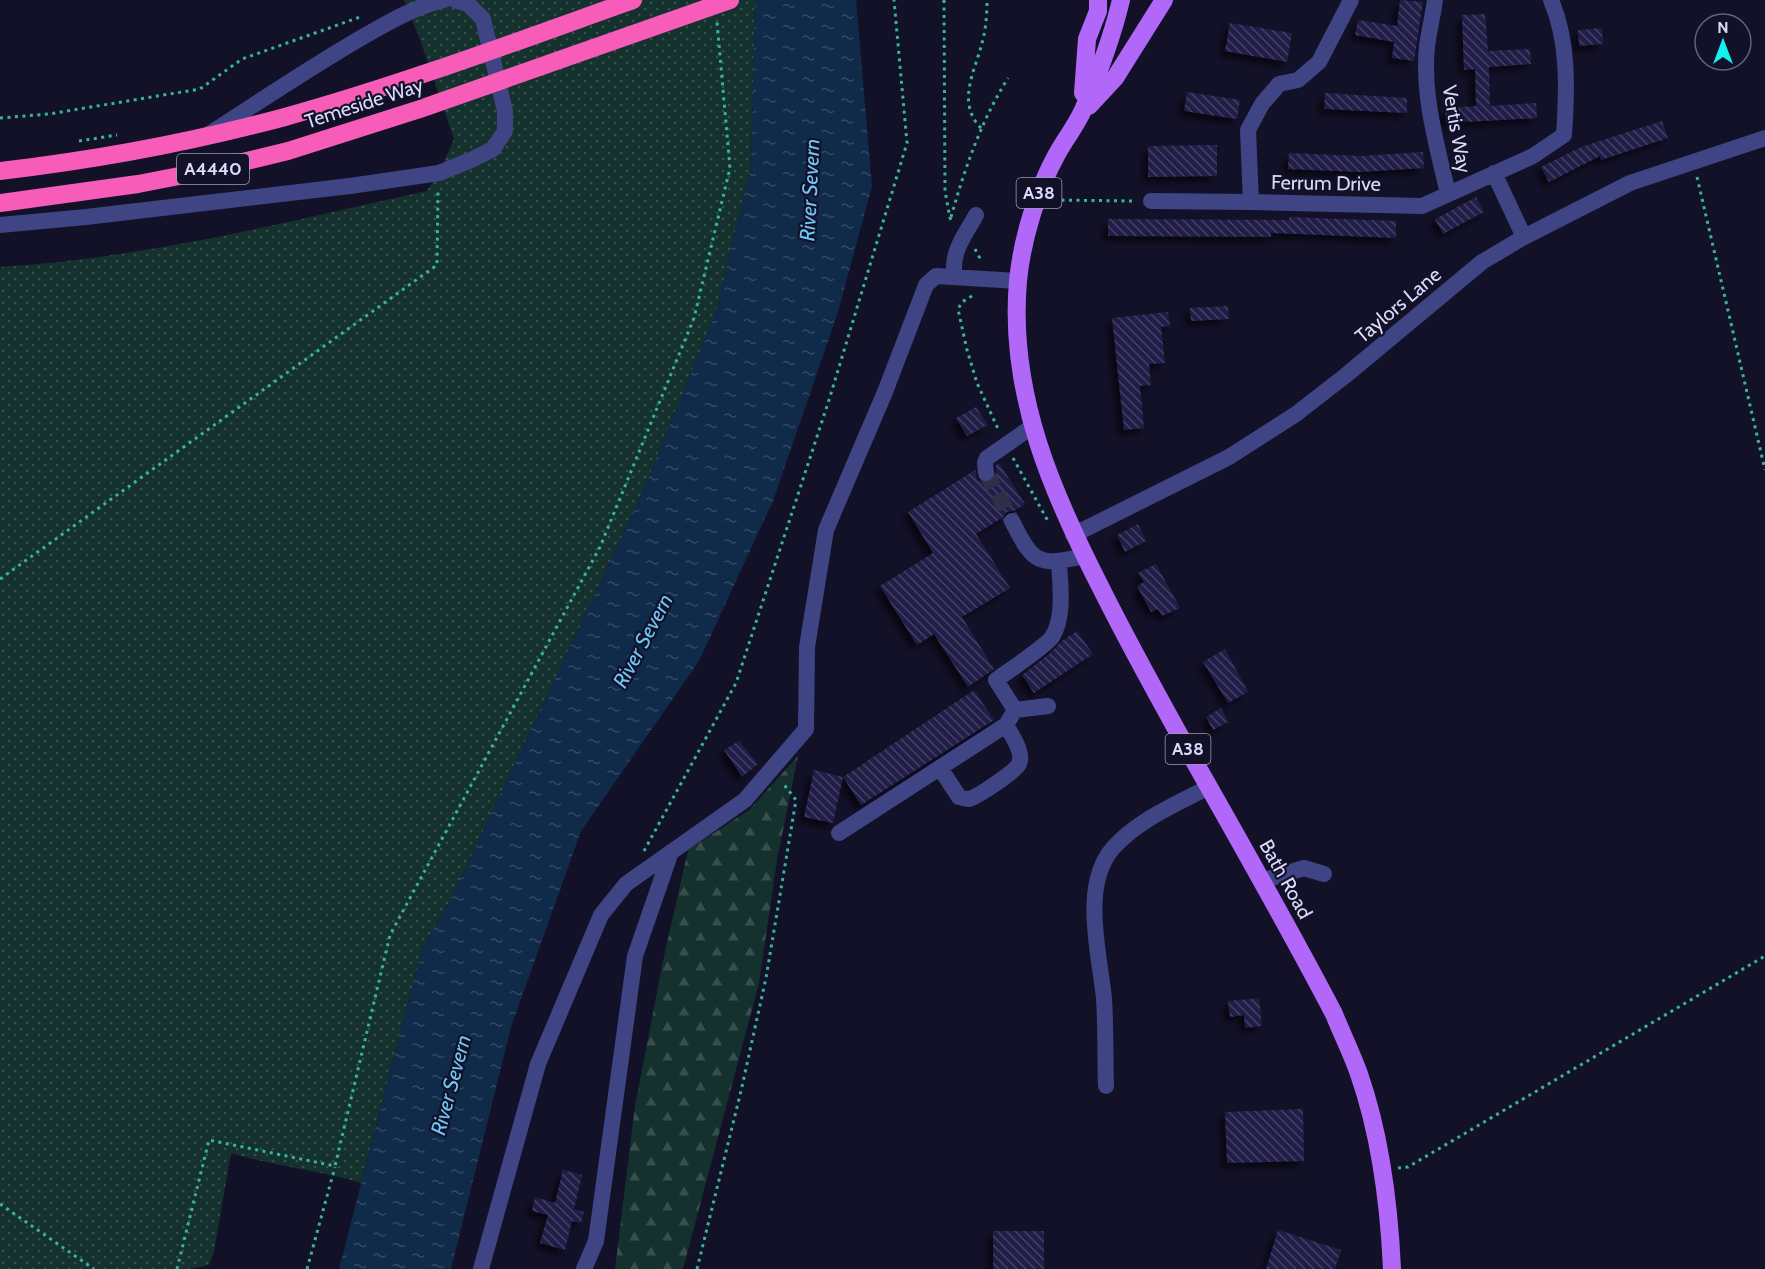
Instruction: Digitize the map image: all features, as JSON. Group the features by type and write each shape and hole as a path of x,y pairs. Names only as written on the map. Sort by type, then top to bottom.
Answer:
{"highway":[{"name":"Temeside Way","path":"0,171 134,152 285,117 410,79 633,0"},
{"name":"Temeside Way","path":"0,203 138,184 288,151 420,109 723,6"}],"main road":[{"path":"1082,113 1088,39 1098,11 1098,0"},
{"name":"A38","path":"1073,535 1047,472 1027,405 1017,352 1018,281 1036,200 1056,156 1082,113 1113,33 1121,0"},
{"name":"A38","path":"1082,113 1115,78 1164,0"},
{"name":"Bath Road","path":"1073,535 1137,659 1334,1014 1359,1074 1374,1127 1390,1225 1392,1269"}],"street":[{"path":"206,136 350,44 429,3 444,0"},
{"path":"0,225 350,186 439,173 471,160 493,149 505,131 505,111 483,19 468,4 455,0"},
{"name":"Ferrum Drive","path":"1351,0 1319,62 1298,80 1279,84 1262,104 1248,130 1251,202 1422,206 1533,156 1564,135 1565,50 1560,21 1551,0"},
{"name":"Vertis Way","path":"1436,0 1427,47 1427,82 1429,107 1448,194"},
{"name":"Taylors Lane","path":"1073,535 1229,457 1296,414 1346,376 1482,261 1629,183 1765,138"},
{"path":"1494,173 1524,237"},
{"path":"1151,201 1251,202"},
{"path":"956,276 952,264 957,249 976,215"},
{"path":"482,1269 538,1064 601,915 626,884 745,800 806,729 807,647 826,530 885,392 926,285 936,276 1018,281"},
{"path":"986,473 987,458 1033,426"},
{"path":"1012,521 1026,549 1035,557 1047,562 1059,562 1084,556"},
{"path":"1014,710 996,680 1052,638 1057,624 1060,600 1059,562"},
{"path":"1014,710 1048,706"},
{"path":"839,832 1006,725 1014,710"},
{"path":"940,768 959,797 969,799 1012,774 1019,763 1019,754 1016,742 1006,725"},
{"path":"1106,1086 1104,1001 1095,918 1097,881 1111,850 1122,839 1138,826 1209,787"},
{"path":"584,1269 596,1241 635,956 671,852"},
{"path":"1261,880 1304,868 1324,874"}],"path":[{"path":"642,854 736,683 829,400 907,143 894,0"},
{"path":"981,128 968,110 969,82 983,41 987,0"},
{"path":"307,1269 335,1166 390,934 600,547 694,318 730,168 723,6"},
{"path":"0,118 49,114 200,89 242,59 371,13"},
{"path":"950,218 965,168 981,128 1008,78"},
{"path":"68,143 125,133"},
{"path":"1693,160 1765,470"},
{"path":"0,579 437,265 439,173"},
{"path":"1036,200 1151,201"},
{"path":"698,1269 766,978 795,800 772,769"},
{"path":"1383,1171 1408,1167 1765,956"},
{"path":"177,1269 209,1140 335,1166"},
{"path":"0,1204 94,1269"}],"green space":[{"path":"404,0 755,0 751,165 716,312 640,498 452,897 422,949 361,1183 231,1153 214,1251 209,1265 188,1269 0,1269 0,267 108,256 162,247 427,191 439,173 454,139 420,39"},
{"path":"798,756 777,860 759,983 683,1269 615,1269 635,1106 663,961 688,850 749,810"}],"water":[{"name":"River Severn","path":"755,0 856,0 872,186 838,312 773,501 699,661 581,831 511,1027 451,1269 339,1269 422,949 452,897 640,498 716,312 751,165"}],"building":[{"path":"1400,0 1423,2 1414,61 1392,58 1394,42 1355,35 1358,20 1397,26"},
{"path":"1485,14 1488,51 1530,49 1531,64 1489,67 1490,106 1536,103 1537,118 1446,123 1445,108 1476,106 1475,69 1464,70 1462,15"},
{"path":"1230,23 1292,33 1287,62 1225,51"},
{"path":"1602,28 1603,44 1579,46 1578,30"},
{"path":"1187,92 1240,100 1237,119 1184,111"},
{"path":"1325,93 1407,98 1407,113 1324,109"},
{"path":"1662,121 1668,138 1601,160 1600,156 1549,182 1541,167 1581,147"},
{"path":"1217,145 1217,176 1148,177 1148,146"},
{"path":"1423,152 1424,168 1360,172 1288,169 1289,153 1362,156"},
{"path":"1476,197 1484,212 1443,234 1435,219"},
{"path":"1289,217 1396,221 1396,238 1271,233 1271,237 1108,236 1108,219 1289,220"},
{"path":"1228,306 1229,319 1191,321 1190,308"},
{"path":"1168,312 1170,326 1161,327 1165,363 1149,364 1151,385 1140,386 1144,428 1124,430 1112,318"},
{"path":"976,407 988,425 967,436 956,418"},
{"path":"999,463 1025,504 1014,511 1007,512 1002,518 976,534 1010,588 962,617 994,669 968,687 934,634 917,645 880,586 933,553 908,512 975,470 977,479 981,482 992,482 996,477 996,465"},
{"path":"1138,524 1146,541 1125,552 1117,535"},
{"path":"1156,564 1180,608 1162,616 1158,609 1151,612 1137,586 1144,582 1138,573"},
{"path":"1077,631 1093,654 1034,693 1022,675"},
{"path":"1225,649 1248,692 1228,703 1203,662"},
{"path":"974,690 994,720 861,805 843,777"},
{"path":"1221,708 1228,722 1213,730 1206,717"},
{"path":"739,741 758,764 742,777 724,750"},
{"path":"814,770 843,777 833,823 804,817"},
{"path":"1259,998 1262,1026 1245,1028 1244,1015 1230,1017 1228,1001"},
{"path":"1303,1109 1304,1161 1227,1163 1225,1112"},
{"path":"563,1170 582,1175 574,1209 584,1212 581,1223 572,1221 565,1250 540,1243 548,1215 532,1211 535,1197 555,1203"},
{"path":"1278,1230 1341,1250 1335,1269 1266,1269"},
{"path":"993,1231 1044,1231 1044,1269 993,1269"}],"tunnel":[{"path":"986,473 1012,521"}]}
